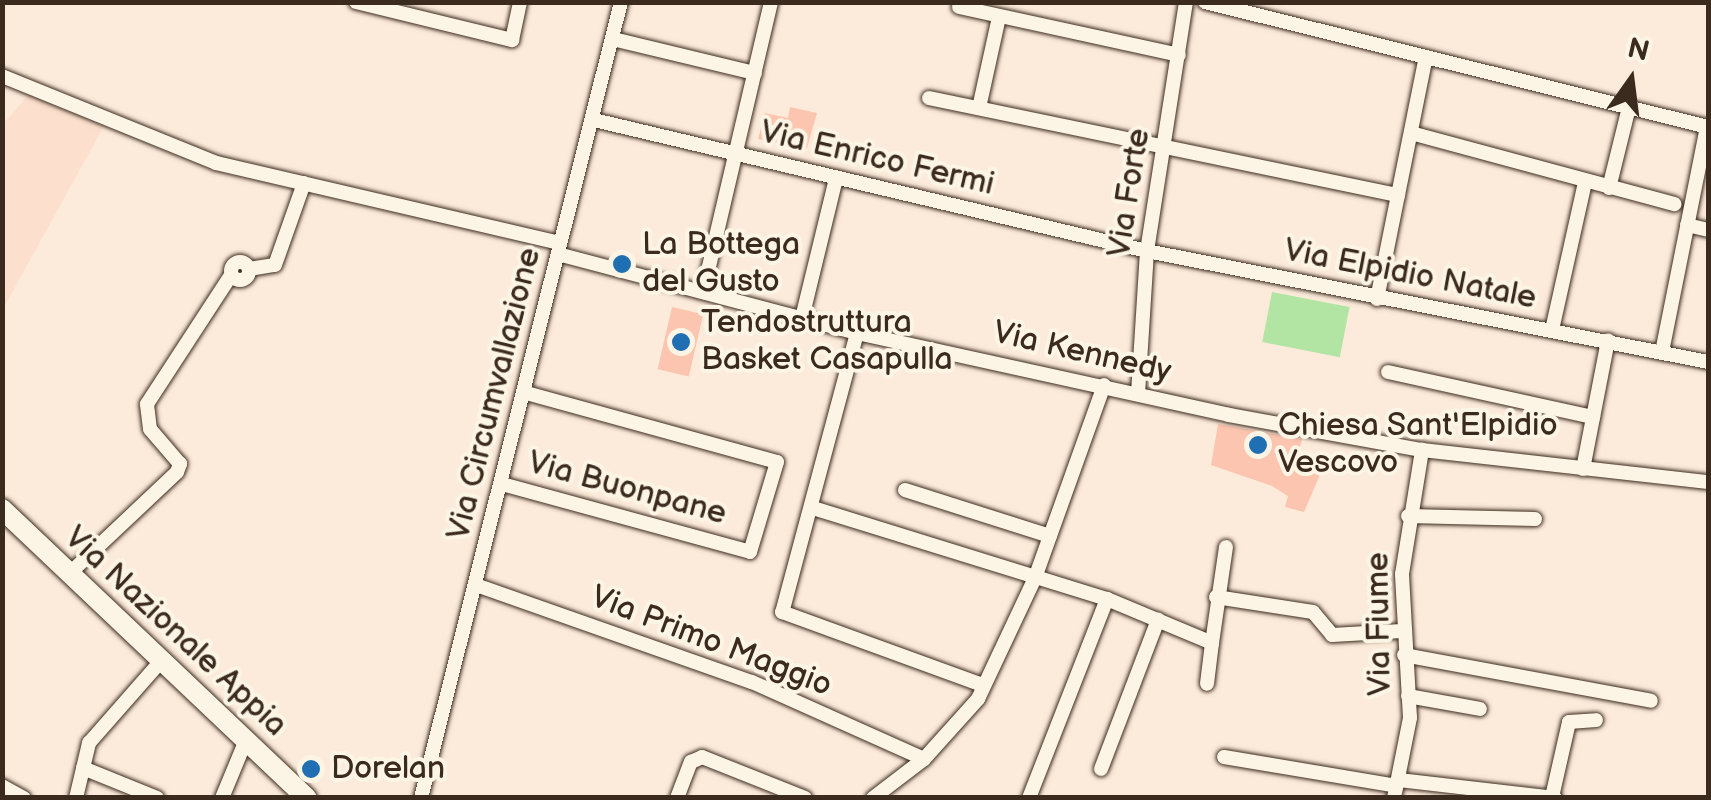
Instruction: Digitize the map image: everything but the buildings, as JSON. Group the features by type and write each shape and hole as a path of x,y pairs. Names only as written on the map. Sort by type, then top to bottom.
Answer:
{"main road":[{"name":"Via Nazionale Appia","path":"5,516 307,798"}],"street":[{"path":"356,2 512,40 520,2"},
{"name":"Via Circumvallazione","path":"421,798 526,393 621,2"},
{"path":"703,292 771,2"},
{"name":"Via Forte","path":"1138,394 1147,250 1186,2"},
{"path":"1205,2 1708,127 1662,352"},
{"path":"960,8 1178,55"},
{"path":"979,108 999,17"},
{"path":"613,39 755,73"},
{"path":"1377,299 1426,57"},
{"name":"Via Kennedy","path":"2,76 161,146 559,249 857,333 1422,450 1708,482"},
{"path":"929,98 1398,194"},
{"path":"1609,188 1629,107"},
{"name":"Via Enrico Fermi","path":"594,120 1147,250"},
{"path":"1410,133 1674,204"},
{"path":"802,318 836,178"},
{"path":"1552,330 1584,182"},
{"path":"70,573 177,472 180,464 150,429 147,404 238,262 250,270 275,265 304,183"},
{"path":"1687,225 1708,230"},
{"name":"Via Elpidio Natale","path":"1147,250 1377,299 1708,362"},
{"path":"857,333 782,612 983,686"},
{"path":"1583,468 1608,340"},
{"path":"1388,372 1593,417"},
{"path":"884,795 924,759 983,686 1035,578 1104,385"},
{"name":"Via Buonpane","path":"502,484 750,552 777,462 526,393"},
{"name":"Via Fiume","path":"1397,788 1408,696 1402,631 1408,516 1422,450"},
{"path":"905,490 1050,536"},
{"path":"812,508 1106,599 1212,642"},
{"path":"1408,516 1535,519"},
{"path":"1207,684 1226,546"},
{"name":"Via Primo Maggio","path":"476,585 752,682 924,759"},
{"path":"1216,597 1313,612 1332,635 1402,631"},
{"path":"1029,798 1106,599"},
{"path":"1101,770 1158,620"},
{"path":"1404,654 1651,701"},
{"path":"76,798 88,743 162,660"},
{"path":"1408,696 1480,709"},
{"path":"1224,758 1397,788 1553,797 1569,722 1596,720"},
{"path":"222,798 246,740"},
{"path":"677,798 691,762 702,757 805,798"},
{"path":"83,768 157,798"},
{"path":"2,786 24,798"}],"shaded area":[{"path":"30,93 104,126 3,309 3,124"}],"green space":[{"path":"1272,292 1350,307 1340,357 1262,342"}],"place":[{"name":"La Bottega del Gusto","path":"622,264"},
{"name":"Tendostruttura Basket Casapulla","path":"681,342"},
{"name":"Chiesa Sant'Elpidio Vescovo","path":"1258,445"},
{"name":"Dorelan","path":"311,769"}]}
